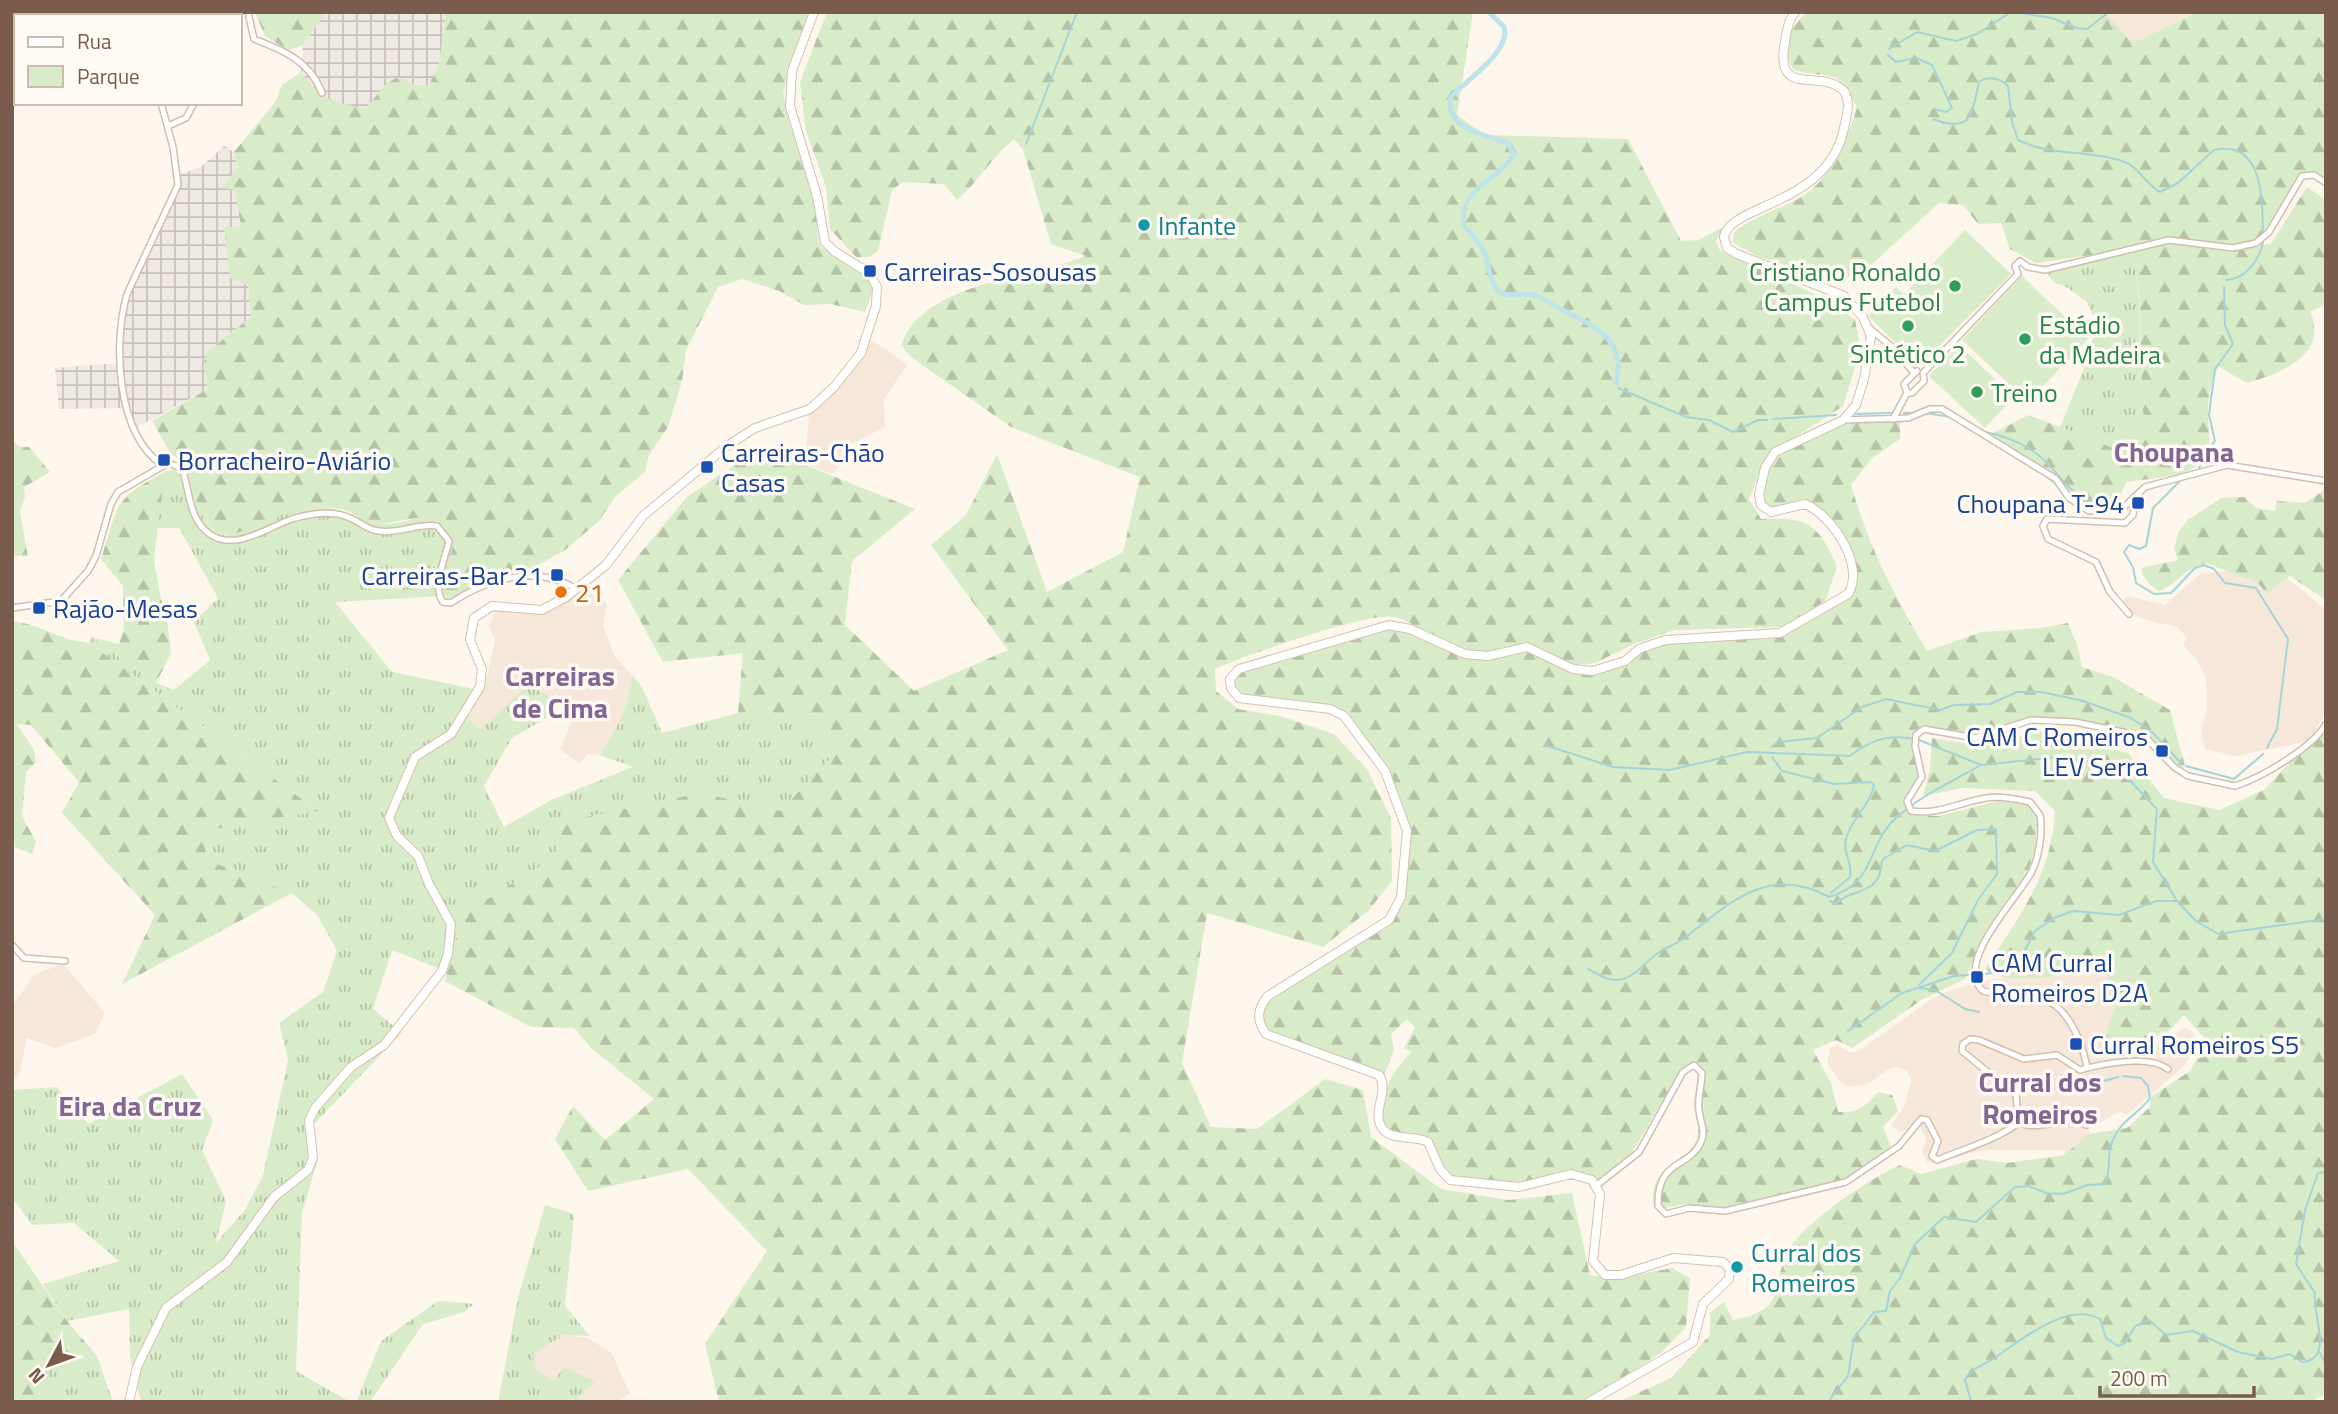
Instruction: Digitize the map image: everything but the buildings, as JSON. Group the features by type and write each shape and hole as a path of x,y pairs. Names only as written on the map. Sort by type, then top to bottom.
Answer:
{"main road":[{"path":"129,1402 137,1367 166,1308 227,1262 274,1196 308,1170 313,1158 309,1121 315,1108 351,1067 384,1045 442,971 450,946 451,924 429,884 418,856 397,836 389,818 415,757 452,734 480,687 482,669 470,640 474,618 482,610 497,605 528,610 547,609 606,565 643,516 727,446 755,428 810,409 834,387 861,353 876,306 877,287 869,272 834,251 825,242 817,195 790,106 792,71 814,12"},
{"path":"1589,1402 1693,1342 1703,1304 1726,1284 1731,1274 1723,1262 1673,1258 1621,1275 1605,1275 1593,1261 1600,1203 1597,1185 1579,1174 1528,1187 1450,1180 1440,1169 1428,1142 1389,1135 1381,1128 1378,1113 1384,1085 1379,1075 1279,1041 1266,1034 1261,1026 1259,1009 1268,996 1376,929 1395,913 1401,897 1407,831 1385,771 1344,716 1330,709 1239,698 1231,688 1230,679 1239,669 1389,625 1410,628 1465,654 1488,656 1527,647 1573,669 1592,671 1615,665 1639,649 1665,640 1766,635 1792,629 1847,594 1853,584 1852,576 1839,532 1822,515 1805,504 1770,512 1761,505 1759,494 1765,468 1775,452 1843,420 1856,405 1862,390 1871,344 1868,327 1844,296 1737,254 1725,242 1725,232 1734,222 1797,192 1822,173 1831,162 1843,135 1849,109 1843,91 1828,80 1795,79 1786,72 1784,50 1789,21 1795,12"}],"street":[{"path":"248,12 254,38 294,55 318,83 322,93"},
{"path":"162,105 178,185 127,294 121,313 119,346 120,375 133,425 145,449 162,465"},
{"path":"168,126 186,118 193,105"},
{"path":"2018,274 2015,267 2018,262 2023,261 2028,267 2045,270 2169,240 2244,247 2266,236 2302,176 2314,175 2326,183"},
{"path":"1868,327 1892,347 1914,373 1923,373 2018,274 2025,274 2028,267"},
{"path":"1908,393 1903,386 1914,373"},
{"path":"1892,419 1908,393 1912,393 1924,381 1923,373"},
{"path":"1843,420 1892,419 1942,409 2056,479 2069,498 2089,511 2123,508 2145,488 2227,465 2326,481"},
{"path":"12,608 53,605 61,601 88,571 96,556 111,504 118,492 162,465 175,464 182,468 193,514 202,527 225,541 237,540 293,519 317,514 351,518 362,526 377,531 392,532 428,525 437,526 449,541 439,587 439,596 443,602 451,603 491,581 553,578 576,589"},
{"path":"2129,614 2104,582 2096,562 2048,540 2043,526 2047,519 2052,518 2068,522 2125,523 2133,515 2135,499"},
{"path":"2087,1067 2073,1028 2059,1008 2033,995 1983,991 1973,975 1991,929 2034,867 2040,814 2030,802 2001,798 1975,801 1950,810 1910,809 1907,800 1922,777 1916,736 1924,729 1975,738 2031,720 2075,722 2147,739 2174,767 2188,776 2235,786 2299,750 2316,738 2326,724"},
{"path":"12,945 24,958 65,961"},
{"path":"2020,1122 2016,1095 1969,1060 1962,1051 1963,1044 1975,1039 2024,1059 2050,1055 2060,1057 2075,1069 2136,1060 2160,1064 2168,1069"},
{"path":"1597,1185 1639,1152 1683,1072 1693,1065 1702,1073 1698,1107 1703,1135 1696,1150 1675,1164 1660,1184 1658,1206 1666,1214 1689,1208 1725,1211 1846,1182 1899,1146 1921,1119 1927,1120 1938,1141 1932,1156 1937,1160 1965,1147 2003,1136 2020,1122"},
{"path":"2020,1122 2031,1126 2074,1119 2086,1125"}],"shaded area":[{"path":"326,12 439,12 446,16 439,64 429,85 386,84 365,110 328,100 316,93 301,72 303,45"},
{"path":"2198,12 2133,43 2104,14"},
{"path":"224,146 234,152 238,167 223,188 235,189 241,227 224,228 248,285 251,317 207,352 204,363 208,389 135,428 125,408 59,409 55,368 119,363 126,295 178,175 201,167"},
{"path":"866,339 885,348 907,365 884,399 885,427 852,444 833,474 805,464 809,413 839,383"},
{"path":"2272,566 2326,610 2326,712 2312,737 2304,742 2236,756 2205,749 2201,732 2207,708 2206,678 2197,660 2183,645 2187,637 2176,627 2139,618 2122,603 2126,596 2165,605 2200,574"},
{"path":"579,587 607,603 603,626 615,657 632,675 630,701 622,722 600,755 588,754 579,764 560,749 576,710 528,685 481,729 461,714 484,691 495,640 489,626 497,608 517,613 547,613"},
{"path":"63,964 105,1013 95,1034 55,1048 27,1038 20,1072 12,1082 12,1006 35,974"},
{"name":"Curral dos Romeiros","path":"2105,967 2116,1007 2103,1042 2133,1047 2157,1045 2185,1027 2193,1032 2197,1044 2184,1066 2128,1114 2118,1112 2089,1129 2089,1134 2064,1155 2065,1150 1985,1150 1927,1162 1922,1153 1926,1138 1920,1128 1898,1131 1891,1126 1905,1105 1911,1080 1907,1071 1899,1067 1889,1069 1870,1083 1848,1087 1838,1080 1827,1062 1830,1048 1837,1046 1851,1052 1859,1051 1933,998 1953,989 1996,978 2023,978"},
{"path":"564,1335 587,1338 612,1353 630,1394 617,1402 579,1402 577,1397 594,1383 554,1381 535,1368 532,1355"}],"green space":[{"path":"255,12 326,12 303,45 288,50 265,36"},
{"path":"439,12 810,12 783,92 789,122 816,203 821,247 867,275 874,288 865,312 831,304 804,305 779,291 742,279 718,287 686,350 682,381 668,427 649,455 645,472 615,497 599,521 565,550 533,568 497,572 451,600 445,596 452,553 450,531 434,519 414,518 373,524 352,512 311,507 287,513 239,532 215,533 200,511 185,466 170,452 152,421 208,389 204,363 207,352 251,317 248,285 230,278 224,227 241,227 235,190 222,188 238,167 234,152 276,101 282,85 301,72 321,94 365,109 386,84 398,77 416,85 429,85 439,64 446,16"},
{"path":"827,12 1473,12 1457,115 1485,135 1628,139 1681,241 1699,240 1723,227 1716,240 1720,251 1826,299 1855,320 1861,349 1843,406 1766,456 1749,499 1761,519 1801,522 1810,526 1824,541 1837,567 1825,601 1782,627 1674,630 1634,644 1595,663 1569,666 1605,669 1652,643 1766,635 1830,606 1853,584 1843,539 1808,505 1778,511 1761,505 1764,471 1777,452 1808,432 1845,423 1900,417 1900,439 1872,458 1851,485 1883,571 1927,651 1982,632 2041,628 2068,623 2077,644 2082,667 2113,677 2170,710 2185,766 2178,770 2147,739 2075,722 2031,720 1975,738 1924,729 1916,736 1922,777 1909,797 1912,815 1939,816 1998,801 2029,805 2038,816 2035,849 2027,874 1987,930 1965,979 1923,999 1852,1048 1836,1040 1813,1050 1831,1083 1838,1112 1861,1108 1878,1092 1892,1095 1898,1111 1883,1127 1892,1149 1842,1183 1721,1211 1685,1204 1661,1209 1654,1206 1655,1185 1666,1171 1688,1153 1697,1139 1694,1102 1697,1074 1694,1065 1687,1065 1679,1073 1633,1151 1590,1188 1586,1176 1579,1174 1529,1187 1450,1180 1436,1154 1427,1144 1381,1127 1384,1095 1397,1069 1412,1052 1404,1048 1415,1027 1407,1019 1391,1034 1394,1050 1382,1081 1372,1070 1271,1037 1258,1018 1268,996 1376,929 1398,904 1406,850 1402,812 1385,771 1338,712 1234,693 1230,683 1239,669 1397,626 1452,650 1402,619 1382,617 1306,636 1215,669 1216,691 1238,709 1280,716 1334,734 1367,769 1391,818 1392,881 1369,910 1323,947 1207,913 1182,1063 1211,1127 1257,1129 1325,1079 1363,1090 1371,1137 1441,1189 1508,1200 1572,1193 1590,1275 1615,1279 1672,1268 1690,1278 1686,1327 1662,1352 1584,1402 719,1402 705,1344 767,1251 688,1169 588,1191 555,1139 573,1106 605,1140 654,1099 591,1048 574,1028 531,1027 445,981 462,915 555,857 562,822 701,793 780,811 830,759 820,715 738,713 743,653 663,662 618,580 687,497 761,447 915,509 852,561 845,625 914,691 1008,650 931,545 966,515 997,454 1047,592 1123,552 1140,477 1011,427 911,357 901,345 913,324 931,307 955,295 981,285 1086,256 1051,244 1023,149 1014,139 957,200 944,184 903,182 892,190 878,251 869,257 856,257 830,229 826,187 806,131 800,82"},
{"path":"1808,12 2104,12 2133,43 2198,12 2326,12 2326,181 2314,175 2302,176 2269,232 2249,246 2271,244 2307,187 2326,200 2326,305 2310,311 2314,326 2313,339 2308,350 2299,360 2287,367 2247,383 2219,367 2213,379 2209,400 2208,450 2196,466 2173,475 2127,482 2111,510 2089,511 2069,498 2021,455 1985,437 2029,415 2118,450 2146,437 2139,296 2132,249 2036,263 2010,249 2001,223 1978,224 1963,205 1939,203 1870,266 1837,283 1757,256 1733,243 1734,232 1798,199 1820,182 1842,147 1857,108 1845,85 1839,80 1794,70 1786,58 1791,32"},
{"name":"Cristiano Ronaldo Campus Futebol","path":"1965,230 2011,274 1919,366 1868,316 1896,287 1923,312 1904,294"},
{"path":"2132,249 2138,296 2146,437 2118,450 2060,427 2088,359 2097,324 2087,302 2065,286 2054,283 2045,270"},
{"name":"Estádio da Madeira","path":"2022,276 2088,339 2028,402 1962,340"},
{"name":"Treino","path":"1959,345 2014,397 1985,428 1929,376"},
{"path":"12,440 20,447 29,447 50,472 24,487 25,497 20,511 28,557 12,555"},
{"path":"185,466 200,511 214,533 225,535 289,511 311,507 339,510 383,524 434,518 449,528 454,543 445,596 335,602 392,672 484,691 462,714 481,729 528,685 555,699 546,718 512,738 484,786 504,827 551,800 633,767 600,755 625,708 632,675 642,687 662,733 738,713 820,715 830,759 780,811 701,793 555,857 462,915 447,972 392,950 373,1009 402,1033 312,1126 318,1159 302,1213 296,1371 350,1402 141,1402 130,1356 129,1309 67,1321 43,1284 119,1261 74,1223 32,1225 12,1197 12,1090 57,1087 88,1124 182,1074 213,1120 202,1150 226,1201 216,1243 244,1211 263,1176 288,1060 279,1023 323,992 337,951 318,916 292,893 204,859 209,829 317,810 89,643 91,637 156,683 174,690 210,660 194,622 218,598 179,528 156,528 165,472"},
{"path":"165,472 154,559 167,619 171,653 156,683 91,637 119,644 124,629 123,586 101,559 120,506 135,490"},
{"path":"2326,489 2326,600 2290,576 2267,594 2258,583 2206,563 2193,568 2159,591 2144,575 2141,568 2178,560 2174,548 2179,531 2188,520 2221,498 2244,497 2256,508 2275,511 2277,501 2305,503"},
{"path":"12,621 89,643 318,811 209,830 204,859 292,893 122,984 155,915 62,813 79,782 31,725 17,724 34,750 36,762 26,772 22,816 36,842 32,854 12,846"},
{"path":"2326,724 2326,1394 2310,1402 1618,1402 1671,1378 1710,1335 1710,1313 1724,1302 1733,1320 1765,1309 1776,1292 1784,1258 1800,1235 1841,1200 1873,1180 1900,1165 1921,1174 1977,1159 2007,1163 2064,1155 2089,1134 2127,1128 2150,1107 2151,1097 2190,1071 2207,1041 2184,1015 2165,1035 2103,1043 2115,1007 2105,967 2026,979 1996,975 1985,969 2032,894 2048,855 2055,811 2035,791 1962,788 1923,796 1930,769 1932,738 1983,746 2038,731 2128,753 2164,798 2219,810 2264,790"},
{"path":"545,1205 574,1214 565,1306 590,1336 564,1335 533,1354 535,1368 554,1381 564,1367 595,1382 578,1397 579,1402 498,1402 518,1298"},
{"path":"12,1241 67,1321 97,1356 31,1373 43,1402 12,1402"},
{"path":"438,1301 474,1304 464,1312 423,1324 370,1402 356,1402 381,1341"},
{"path":"97,1356 113,1402 43,1402 31,1373"}],"waterway":[{"path":"1026,144 1077,12"},
{"path":"1489,12 1504,27 1505,36 1501,46 1486,65 1451,97 1450,108 1460,123 1479,134 1508,143 1514,155 1473,193 1467,202 1464,226 1482,248 1493,283 1500,292 1507,295 1528,294 1540,297 1596,328 1605,336 1617,355 1616,383"},
{"path":"1889,49 1917,32 1956,41 1977,34 2011,12"},
{"path":"2015,12 2052,18 2087,29 2109,12"},
{"path":"1888,55 1896,62 1916,58 1932,65 1952,108 1946,112 1934,109"},
{"path":"1933,119 1946,123 1963,122 1972,111 1979,82 1990,78 2002,81 2008,86 2012,122 2018,140 2056,151 2096,155 2128,163 2160,192 2178,183 2214,150 2230,149 2243,154 2257,175 2263,233"},
{"path":"2226,280 2233,279 2250,268 2263,242"},
{"path":"2209,448 2215,441 2209,415 2215,369 2233,344 2225,325 2224,287"},
{"path":"1618,388 1686,417 1709,420 1733,432 1758,420 1767,420"},
{"path":"1853,414 1893,413"},
{"path":"1904,413 1913,413"},
{"path":"1926,413 1951,417"},
{"path":"1773,419 1836,415"},
{"path":"1981,431 2010,439 2031,449 2076,493 2097,502"},
{"path":"2199,468 2204,459"},
{"path":"2181,480 2153,508 2146,546 2139,549 2129,545 2124,552 2133,567 2136,583 2154,594 2171,593 2195,568 2204,565 2214,569 2225,583 2256,588 2288,639 2277,729 2267,748"},
{"path":"1772,747 1777,742 1817,738 1862,707 1886,699 1940,710 1954,705 1990,704 2017,692 2042,692 2083,701 2131,718 2154,734 2181,763"},
{"path":"1545,745 1613,767 1670,770 1747,752 1850,756 1879,740 1895,737 1914,739"},
{"path":"1919,740 1981,765 2058,757 2115,765 2157,809 2153,862 2177,901"},
{"path":"2186,766 2234,779 2263,754"},
{"path":"1772,757 1782,771 1834,784 1871,782 1874,785 1846,839 1850,877 1831,893"},
{"path":"1588,969 1610,979 1628,977 1735,900 1769,886 1787,884 1829,897 1845,891 1856,883 1879,840 1897,817 1927,795 1981,765"},
{"path":"1830,901 1836,903 1871,886 1879,876 1883,859 1907,845 1935,851 1977,830 1996,829 1997,874 1978,900 1952,953 1919,985"},
{"path":"1848,1031 1902,993 1954,976 1995,973 2006,968 2024,952 2035,931 2054,918 2073,911 2119,915 2156,901 2177,901 2196,921 2218,934 2326,919"},
{"path":"1919,988 1935,990 1965,1009 1979,1012"},
{"path":"2061,1075 2081,1083 2118,1077"},
{"path":"1828,1402 1848,1376 1854,1338 1874,1312 1886,1311 1890,1291 1900,1278 1915,1244 1944,1217 1976,1222 2015,1187 2029,1186 2046,1193 2063,1194 2088,1185 2105,1184 2114,1137 2123,1124 2150,1098 2148,1086 2141,1078 2123,1076"},
{"path":"1971,1402 1965,1379 1972,1371 2046,1324 2074,1315 2100,1319 2106,1338 2118,1346 2125,1343 2135,1326 2149,1320 2166,1335 2193,1331 2238,1352 2272,1359 2289,1354 2302,1362 2312,1359 2318,1353 2320,1344 2315,1293 2296,1264 2305,1210 2318,1173 2326,1172"},
{"path":"2320,1353 2326,1364"}],"place":[{"name":"Infante","path":"1144,225"},
{"name":"Carreiras-Sosousas","path":"870,271"},
{"name":"Cristiano Ronaldo Campus Futebol","path":"1955,286"},
{"name":"Sintético 2","path":"1908,326"},
{"name":"Estádio da Madeira","path":"2025,339"},
{"name":"Treino","path":"1977,392"},
{"name":"Borracheiro-Aviário","path":"164,460"},
{"name":"Carreiras-Chão Casas","path":"707,467"},
{"name":"Choupana T-94","path":"2138,503"},
{"name":"Carreiras-Bar 21","path":"557,575"},
{"name":"21","path":"561,592"},
{"name":"Rajão-Mesas","path":"39,608"},
{"name":"CAM C Romeiros LEV Serra","path":"2162,751"},
{"name":"CAM Curral Romeiros D2A","path":"1977,977"},
{"name":"Curral Romeiros S5","path":"2076,1044"},
{"name":"Curral dos Romeiros","path":"1737,1267"}],"district":[{"name":"Choupana","path":"2174,451"},
{"name":"Carreiras de Cima","path":"560,691"},
{"name":"Curral dos Romeiros","path":"2040,1097"},
{"name":"Eira da Cruz","path":"130,1105"}]}
